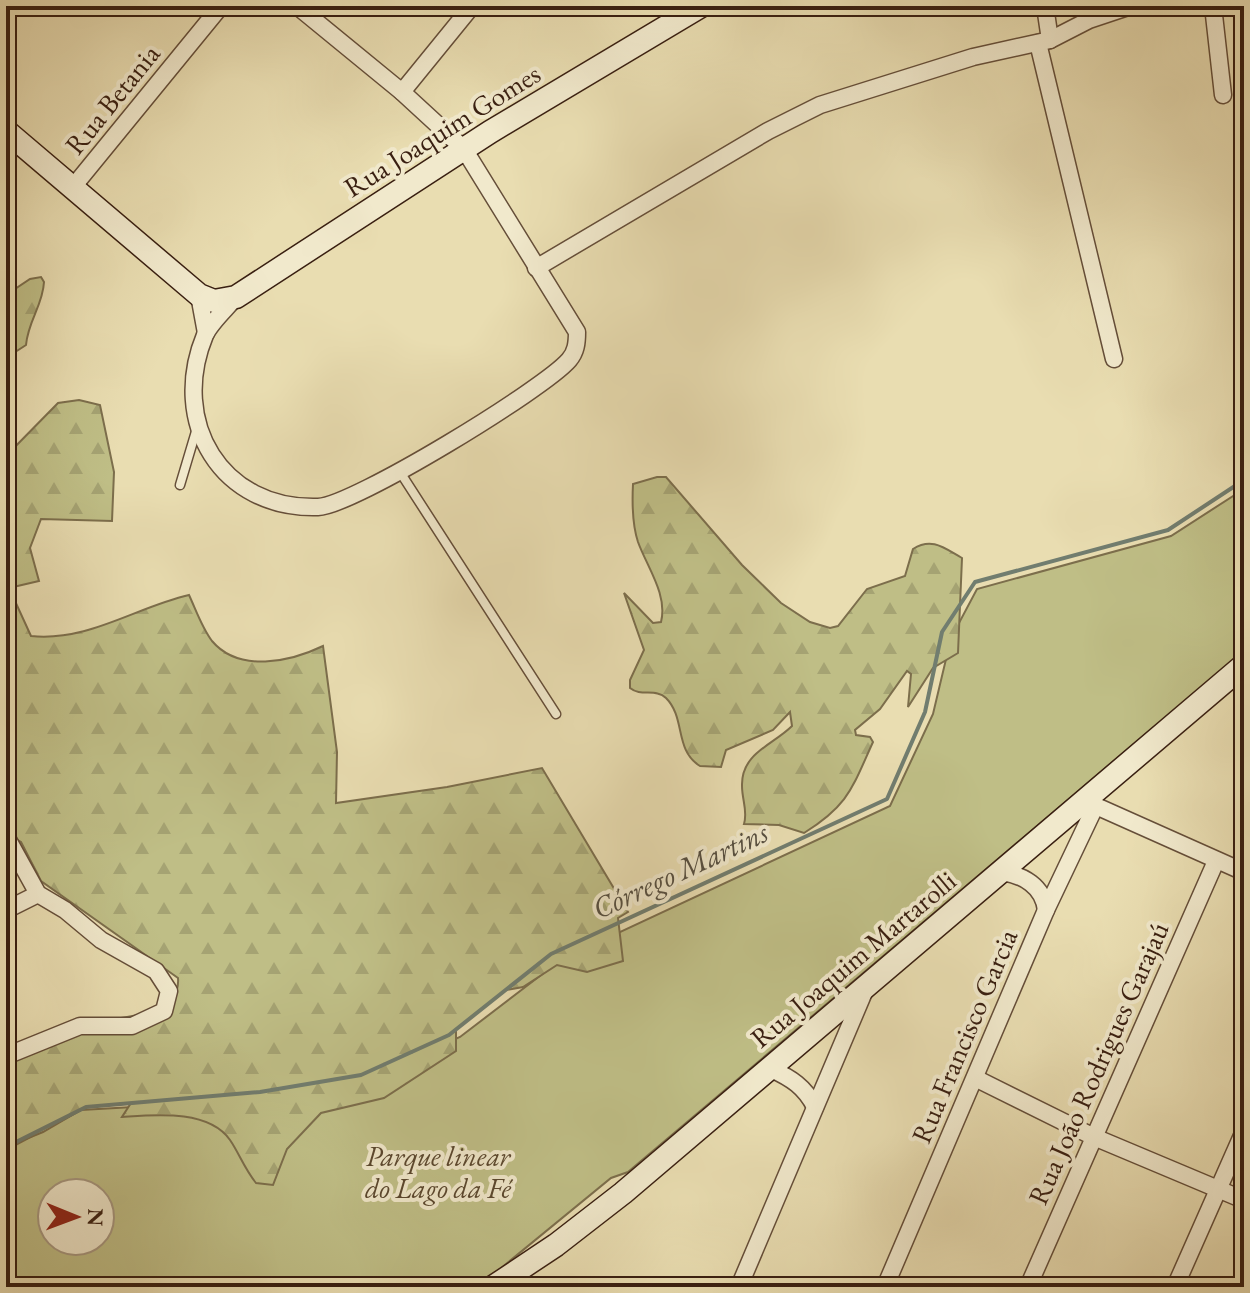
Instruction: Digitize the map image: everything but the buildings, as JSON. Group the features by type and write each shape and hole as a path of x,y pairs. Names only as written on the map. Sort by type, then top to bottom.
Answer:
{"street":[{"name":"Rua Betania","path":"73,187 221,6"},
{"path":"216,298 196,377 194,405 197,427 205,446 234,484 264,499 290,505 320,507 352,499 503,407 569,361 577,347 577,332 464,149 402,92 297,6"},
{"path":"402,92 472,6"},
{"name":"Rua Joaquim Gomes","path":"216,298 701,6"},
{"path":"1045,6 1044,41 1114,359"},
{"path":"536,268 768,131 820,105 973,57 1044,41 1089,20 1131,6"},
{"path":"1213,6 1223,95"},
{"path":"6,131 216,298"},
{"path":"206,333 216,298"},
{"name":"Rua Joaquim Martarolli","path":"493,1287 578,1228 771,1069 1002,872 1090,804 1241,670"},
{"path":"1090,804 1244,872"},
{"name":"Rua Francisco Garcia","path":"885,1287 1090,804"},
{"path":"6,836 38,894 65,910 101,940 156,971 169,991 164,1011 132,1026 80,1026 6,1056"},
{"name":"Rua João Rodrigues Garajaú","path":"1028,1287 1216,861"},
{"path":"1002,872 1016,874 1038,889 1045,898 1046,910"},
{"path":"6,910 38,894"},
{"path":"739,1287 866,988"},
{"path":"771,1069 791,1078 807,1092 815,1107"},
{"path":"975,1078 1094,1137 1244,1200"},
{"path":"1175,1287 1244,1131"}],"lane":[{"path":"180,485 197,427"},
{"path":"400,471 556,714"}],"green space":[{"path":"41,277 43,290 26,345 6,358 6,295 30,279"},
{"path":"79,400 100,405 114,472 112,521 41,519 30,548 39,581 9,588 31,636 72,634 92,629 189,595 212,641 236,658 265,662 280,660 323,646 337,752 336,803 447,787 542,768 628,912 618,918 623,961 587,972 557,965 523,987 506,990 456,1029 456,1051 384,1098 321,1113 287,1149 273,1185 256,1183 230,1140 208,1123 180,1116 122,1117 131,1103 86,1107 43,1132 6,1147 6,1056 62,1027 151,1012 166,1004 175,993 178,978 41,881 21,842 6,834 6,456 58,403"},
{"path":"666,477 742,565 781,603 810,622 830,628 838,626 867,589 905,576 913,549 932,544 962,558 958,653 933,668 908,707 911,674 907,671 880,709 855,730 856,735 870,737 873,742 854,784 831,813 804,833 779,825 744,824 742,786 747,765 792,726 790,712 773,730 726,750 721,767 700,766 683,743 676,715 666,698 658,693 630,688 630,680 644,650 624,593 653,623 661,622 662,612 656,581 636,535 633,484"},
{"name":"Parque linear do Lago da Fé","path":"1244,489 1244,664 1154,727 628,1172 611,1178 478,1287 6,1287 6,1150 81,1110 275,1099 358,1083 460,1037 562,959 890,806 933,714 951,638 977,589 1171,536"}],"waterway":[{"name":"Córrego Martins","path":"6,1147 86,1107 260,1092 361,1075 449,1035 551,954 887,799 925,712 942,632 975,582 1168,530 1244,480"}]}
